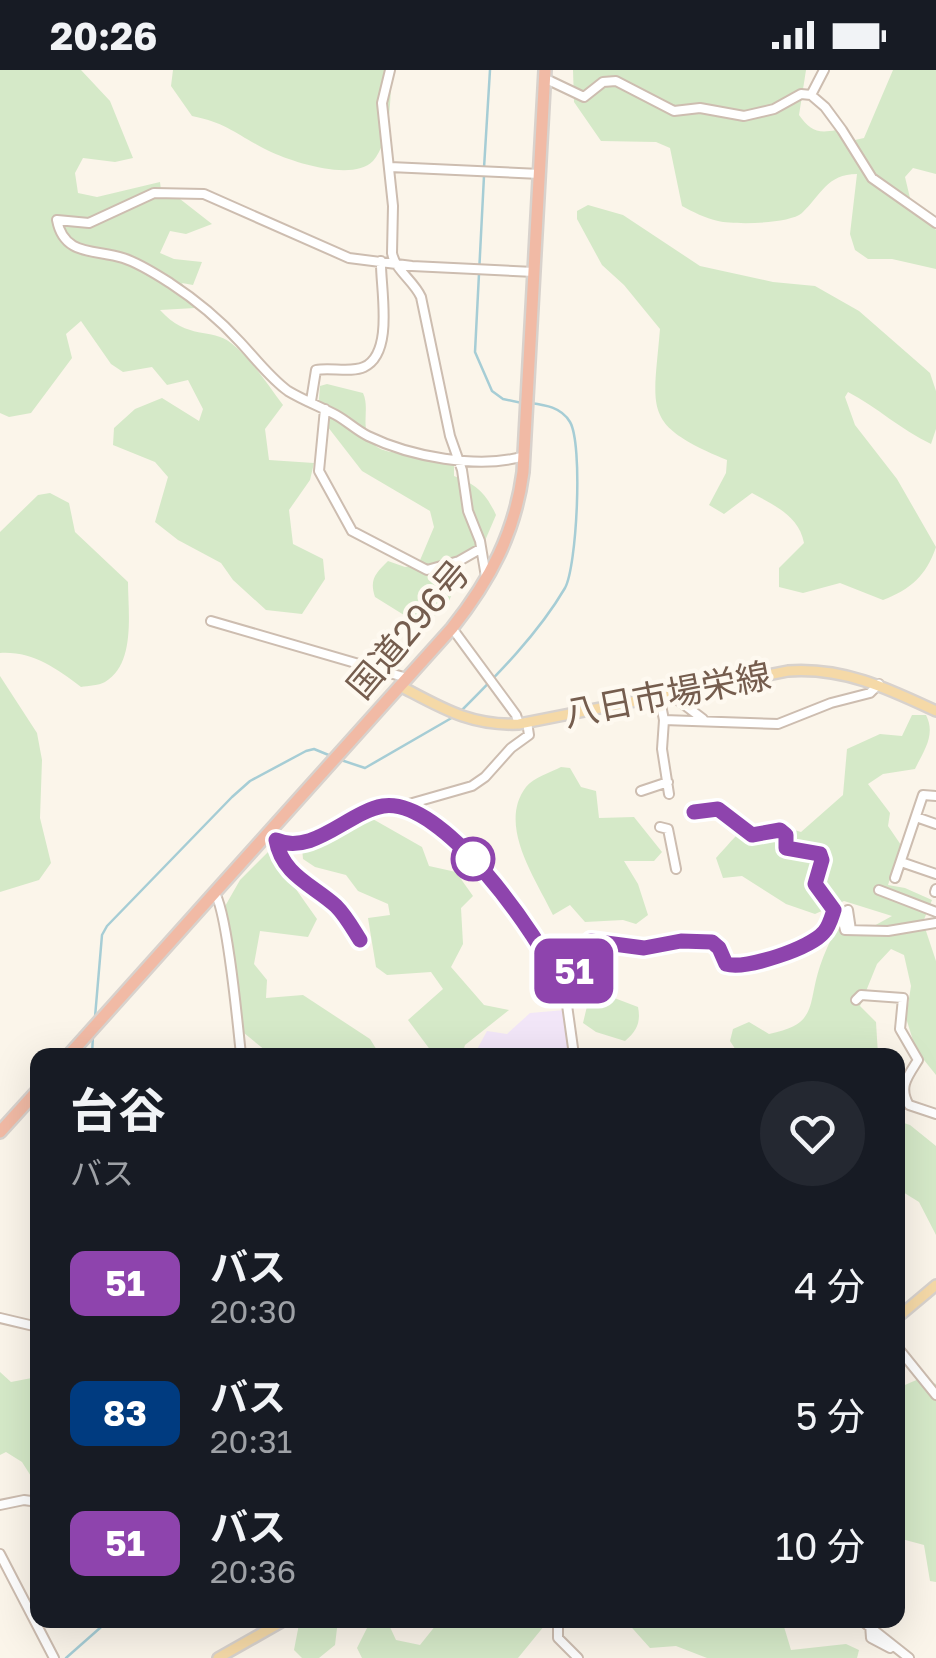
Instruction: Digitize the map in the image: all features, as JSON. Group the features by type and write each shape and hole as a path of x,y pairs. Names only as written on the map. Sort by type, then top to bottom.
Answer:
{"highway":[{"name":"国道296号","path":"75,1048 214,892 271,837 452,628 501,555 515,516 524,456 545,74"},
{"path":"0,1132 30,1099"}],"main road":[{"name":"八日市場栄線","path":"403,682 466,719 481,723 523,723 788,671 816,669 879,684 936,711"},
{"path":"905,1311 936,1285"},
{"path":"218,1658 271,1628"}],"street":[{"path":"390,70 382,103 390,166 393,261 421,297 450,436 459,459 468,511 480,541 487,581"},
{"path":"812,95 824,70"},
{"path":"545,74 584,96 604,82 616,82 668,110 680,112 700,108 737,116 774,109 801,94 812,95 842,130 872,178 936,223"},
{"path":"390,166 540,174"},
{"path":"524,456 511,460 459,459 393,448 363,434 288,390 206,308 122,257 88,254 72,246 62,236 57,220 89,223 154,193 204,194 358,260 534,272"},
{"path":"311,401 316,370 360,368 373,358 385,316 380,261"},
{"path":"325,409 318,471 352,531 427,570 480,550"},
{"path":"211,620 403,682"},
{"path":"271,837 294,844 374,809 402,806 478,783 511,748 529,736 452,628"},
{"path":"664,720 778,724 870,692 879,684"},
{"path":"673,693 706,721"},
{"path":"659,696 669,794"},
{"path":"641,791 668,782"},
{"path":"895,878 923,795 936,796"},
{"path":"402,806 439,828 509,898 553,966 561,985 573,1048"},
{"path":"694,812 718,809 752,835 780,830 786,835 786,848 820,854 815,884 834,910 841,913 844,929 888,932 936,923"},
{"path":"916,817 936,824"},
{"path":"660,827 668,829 676,869"},
{"path":"271,837 295,876 335,905 360,940"},
{"path":"901,862 936,874"},
{"path":"879,890 936,912"},
{"path":"214,892 223,919 240,1048"},
{"path":"561,985 573,973 591,941 644,948 681,941 712,942 726,964 746,966 766,962 820,936 834,910"},
{"path":"848,910 851,930"},
{"path":"856,1000 861,995 903,998 900,1029 918,1056 905,1080"},
{"path":"905,1094 910,1105 936,1114"},
{"path":"905,1108 910,1105"},
{"path":"0,1318 30,1326"},
{"path":"905,1357 936,1395"},
{"path":"0,1505 30,1501"},
{"path":"0,1554 30,1612"},
{"path":"38,1628 54,1658"},
{"path":"558,1628 558,1638 578,1658"},
{"path":"875,1628 909,1658"}],"shaded area":[{"path":"565,1010 568,1048 478,1048 487,1031 507,1034 530,1013"}],"green space":[{"path":"0,70 81,70 110,101 133,158 115,162 83,158 75,173 78,193 97,197 160,182 162,198 180,199 212,224 186,234 170,231 160,253 202,262 193,285 182,283 195,308 160,310 180,326 231,343 283,405 265,429 269,460 314,463 310,480 289,510 293,544 323,559 325,579 302,614 266,610 233,580 221,563 178,540 155,522 168,477 155,462 113,445 114,428 135,409 162,398 199,421 203,409 188,380 167,385 152,367 123,372 111,364 81,321 66,334 72,358 31,413 9,417 0,413"},
{"path":"173,70 391,70 389,117 383,142 373,161 352,170 292,160 224,126 192,116 171,86"},
{"path":"573,70 806,70 799,115 814,130 836,130 855,140 864,138 893,70 936,70 936,174 913,168 905,177 910,198 936,230 936,269 892,259 868,259 855,250 850,234 857,174 831,182 802,213 786,219 726,222 682,206 670,148 656,142 601,141 574,102"},
{"path":"588,205 623,215 700,266 773,282 815,286 859,311 930,373 936,391 936,429 931,444 848,392 845,397 855,425 897,479 936,547 916,580 883,600 840,583 803,593 779,587 779,568 804,543 797,525 784,512 752,493 724,514 709,505 726,473 727,460 680,436 659,412 656,380 660,329 602,265 577,219 577,211"},
{"path":"327,384 363,393 367,433 378,448 434,454 454,462 454,476 480,491 496,515 484,543 464,565 449,601 437,615 412,620 375,597 373,581 380,569 388,561 405,567 418,565 434,527 430,511 362,471 324,422 320,386"},
{"path":"50,493 69,503 75,532 128,582 126,650 115,674 100,684 81,687 33,658 0,653 0,532 38,495"},
{"path":"0,676 37,733 42,760 40,818 51,863 39,880 0,892"},
{"path":"912,715 926,715 928,742 915,769 883,774 868,784 890,813 888,826 901,845 888,885 932,900 923,922 936,961 936,1075 916,1050 906,1018 911,986 904,955 891,949 877,964 860,1006 876,1022 878,1048 734,1048 730,1041 733,1029 749,1022 769,1034 796,1025 804,1018 836,929 872,927 892,916 844,901 815,914 786,904 742,876 723,878 716,858 752,824 771,824 801,832 843,795 847,749 880,734 902,736"},
{"path":"561,767 570,768 581,787 596,791 599,818 634,817 662,852 654,861 624,861 638,884 648,915 636,924 623,920 585,922 570,905 553,915 529,869 517,835 518,802 529,784"},
{"path":"371,818 422,847 429,866 456,872 473,896 461,908 463,944 451,967 484,1005 509,1010 464,1048 429,1048 408,1020 443,989 431,972 387,975 376,967 368,918 390,915 388,904 358,891 346,875 315,867 303,859 302,848"},
{"path":"269,851 317,919 308,937 260,931 254,964 267,980 266,998 303,995 370,1039 376,1048 262,1048 244,1033 224,908 240,880"},
{"path":"596,991 638,1007 637,1026 625,1041 596,1032 583,1023 589,998"},
{"path":"905,1123 936,1146 936,1235 919,1202 905,1193"},
{"path":"0,1372 11,1382 30,1378 30,1475 22,1462 6,1452 0,1455"},
{"path":"921,1378 936,1384 936,1582 930,1581 924,1545 905,1540 905,1385"},
{"path":"298,1628 337,1628 335,1645 319,1658 302,1658 294,1650"},
{"path":"367,1628 390,1628 396,1640 420,1645 434,1628 542,1628 518,1658 362,1658 357,1648"},
{"path":"632,1628 784,1628 791,1650 846,1644 859,1650 857,1658 707,1658 676,1646 650,1648"}],"waterway":[{"path":"484,168 490,70"},
{"path":"484,176 475,352 492,391 503,399 522,403"},
{"path":"461,711 530,637 565,588 569,575 577,505 574,435 562,413 530,403"},
{"path":"338,759 365,768 455,716"},
{"path":"95,1017 102,935 107,926 250,781 306,751 314,749 331,756"},
{"path":"92,1048 93,1035"},
{"path":"66,1658 100,1628"}],"bus line":[{"name":"51","path":"360,940 335,905 295,876 282,858 276,840 294,844 384,806 402,806 439,828 487,873 509,898 561,985 573,973 591,941 644,948 681,941 712,942 726,964 736,967 766,962 824,933 834,910 815,884 820,854 786,848 786,835 780,830 752,835 718,809 694,812"}]}
